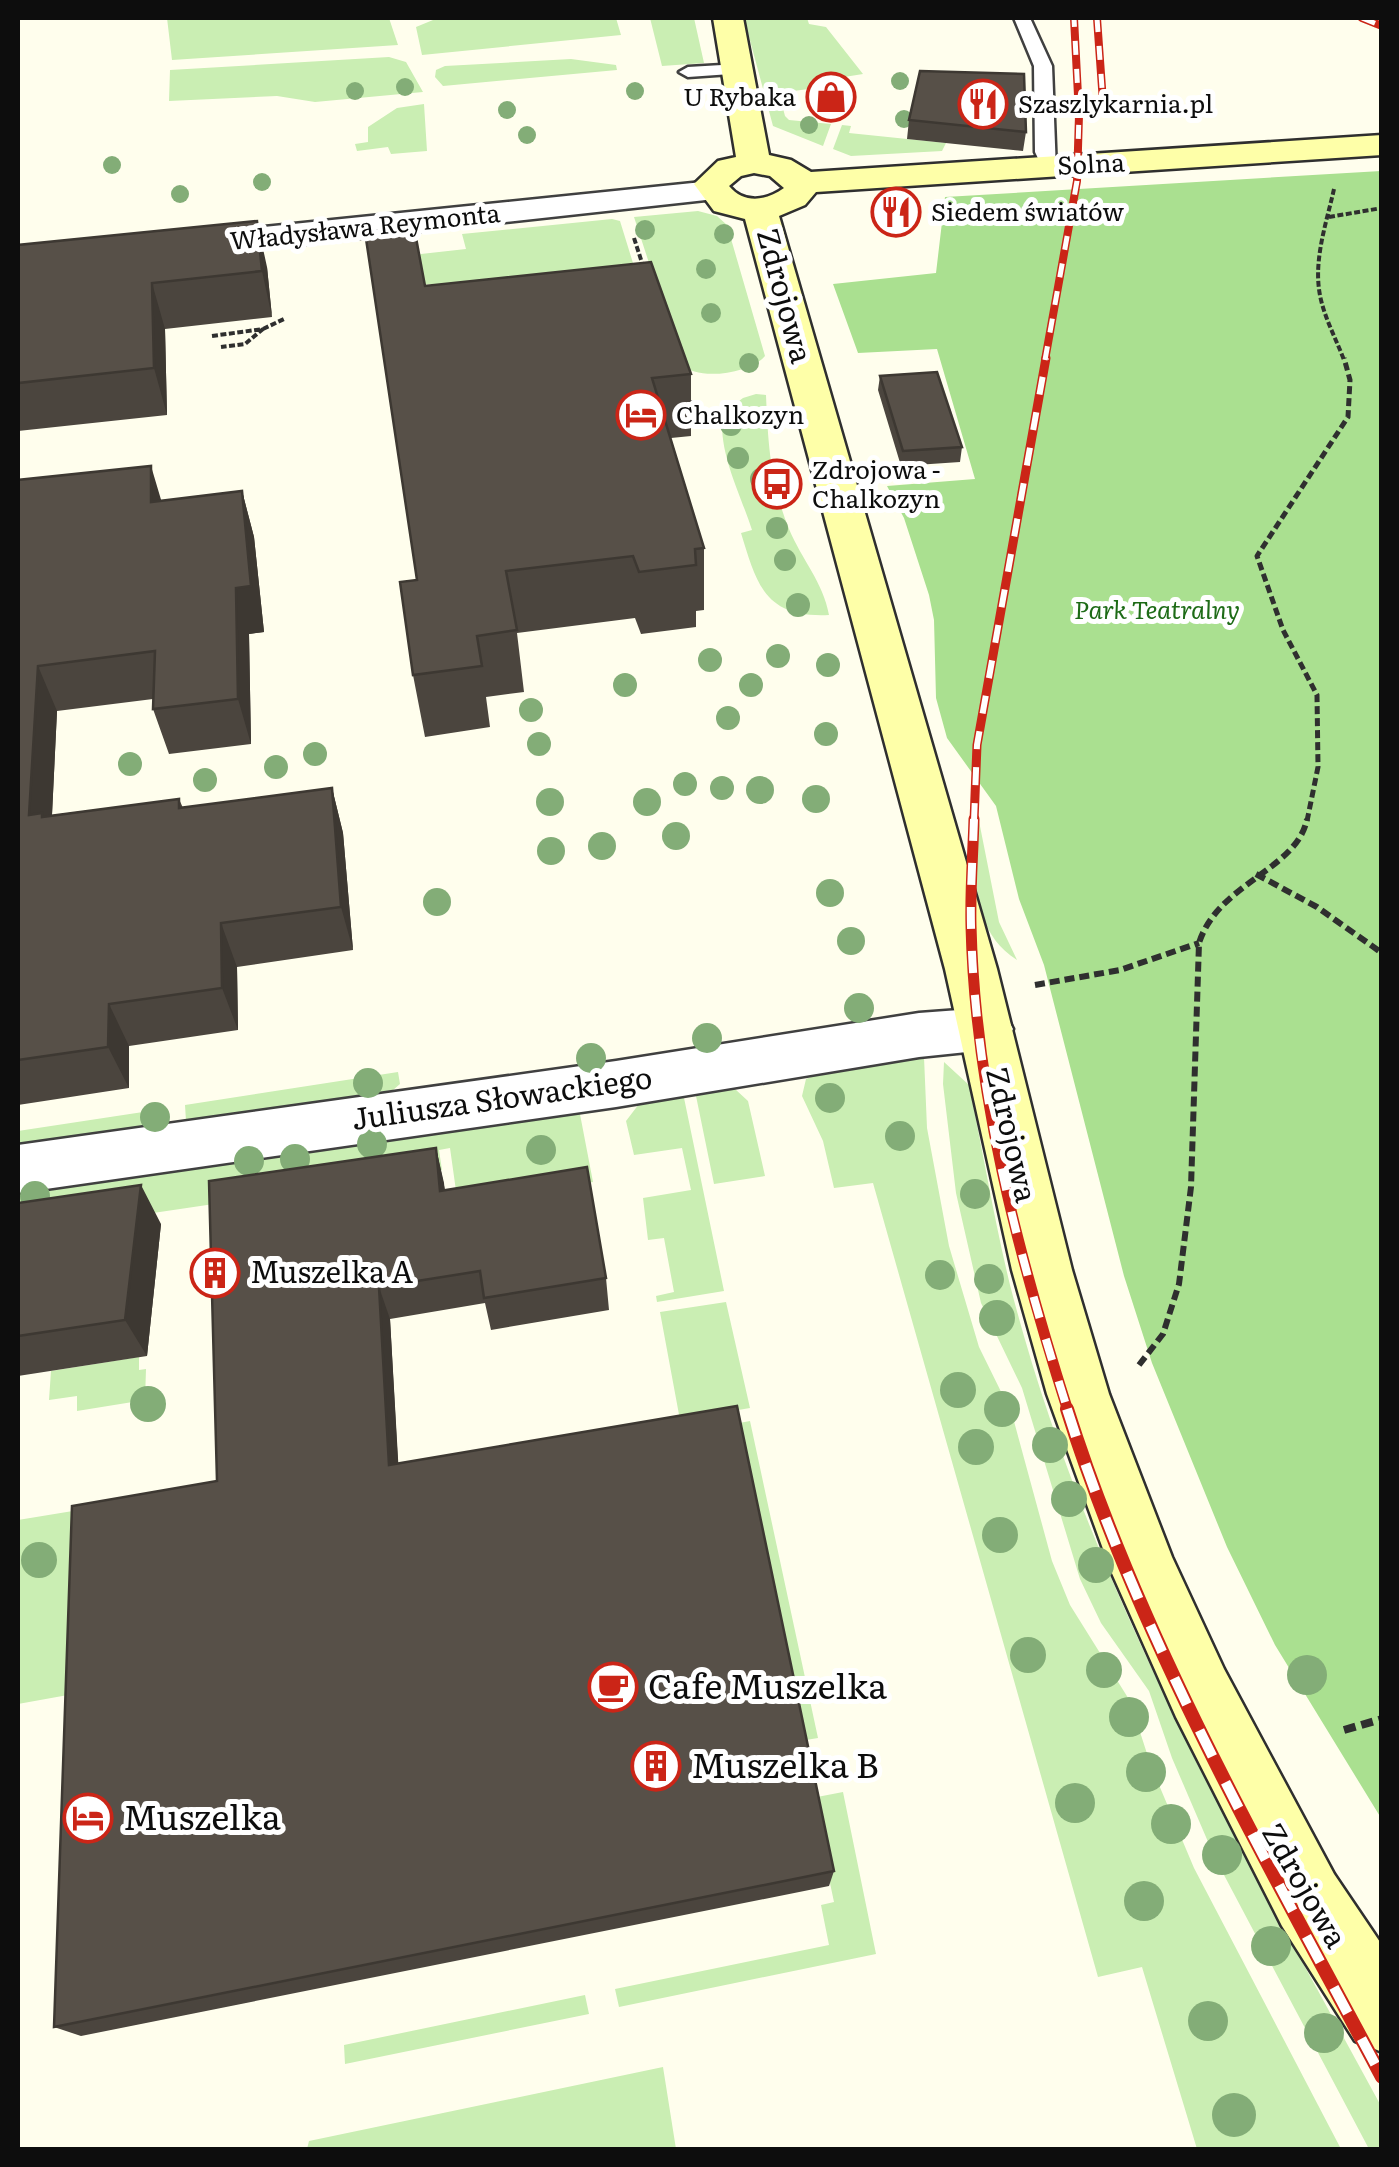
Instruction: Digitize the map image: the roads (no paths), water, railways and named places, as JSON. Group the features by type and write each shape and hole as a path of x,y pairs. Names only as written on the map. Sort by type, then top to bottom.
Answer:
{"street":[{"path":"728,18 754,164"},
{"name":"Solna","path":"800,183 1382,146"},
{"path":"754,164 779,167 800,183 801,189 792,201 760,209 734,206 712,191 714,178 720,172 754,164"},
{"name":"Władysława Reymonta","path":"148,250 712,191"},
{"name":"Zdrojowa","path":"760,209 986,1029 1042,1270 1078,1394 1144,1571 1200,1693 1301,1886 1382,2014"},
{"name":"Juliusza Słowackiego","path":"18,1169 616,1084 920,1035 986,1029"}],"lane":[{"path":"1022,18 1042,66 1044,152 1050,167"},
{"path":"688,72 740,70"}],"railway":[{"path":"1045,360 1077,181 1079,115 1074,18"},
{"path":"1097,18 1103,102"},
{"path":"1362,18 1382,26"},
{"path":"974,821 977,745 1046,358"},
{"path":"974,819 974,988 990,1111 1016,1232 1068,1411"},
{"path":"1067,1409 1097,1496 1169,1666 1251,1833 1382,2077"}],"place":[{"name":"U Rybaka","path":"831,97"},
{"name":"Szaszlykarnia.pl","path":"983,104"},
{"name":"Siedem światów","path":"896,212"},
{"name":"Chalkozyn","path":"641,415"},
{"name":"Zdrojowa - Chalkozyn","path":"777,484"},
{"name":"Muszelka A","path":"215,1273"},
{"name":"Cafe Muszelka","path":"613,1687"},
{"name":"Muszelka B","path":"656,1766"},
{"name":"Muszelka","path":"88,1818"}],"park label":[{"name":"Park Teatralny","path":"1157,610"}]}
